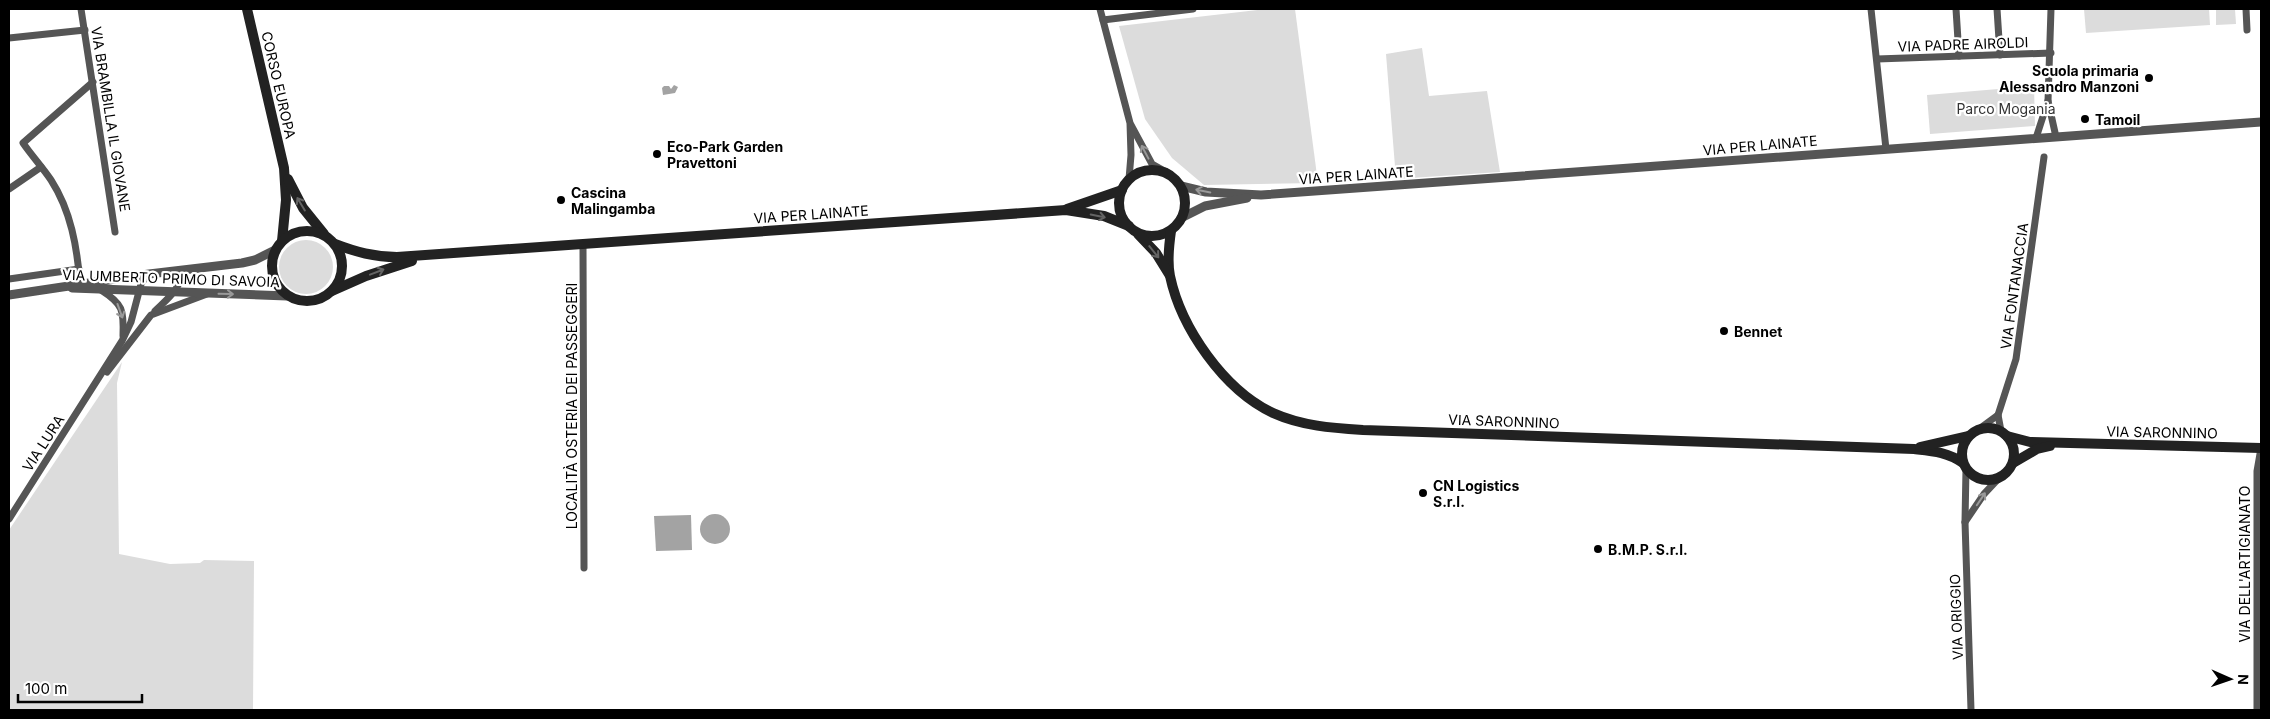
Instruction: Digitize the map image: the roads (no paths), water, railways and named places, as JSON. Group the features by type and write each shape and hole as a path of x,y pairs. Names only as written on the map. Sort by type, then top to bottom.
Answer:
{"main road":[{"name":"CORSO EUROPA","path":"247,9 284,168 286,205 282,241"},
{"name":"CORSO EUROPA","path":"284,168 303,208 326,236"},
{"path":"1148,169 1168,173 1181,186 1185,196 1186,207 1183,217 1171,231 1153,236 1132,229 1120,209 1122,190 1129,179 1138,172 1148,169"},
{"name":"VIA PER LAINATE","path":"1066,210 1122,190"},
{"name":"VIA PER LAINATE","path":"430,256 1066,210 1104,216 1132,229"},
{"name":"VIA SARONNINO","path":"1132,229 1156,253 1169,274 1176,299 1186,321 1201,347 1224,376 1247,396 1272,413 1314,426 1914,448 1954,456 1964,466"},
{"path":"303,231 315,232 326,236 335,244 354,252 377,257 430,256 388,268 332,291 322,299 310,302 298,301 287,296 274,280 271,265 275,250 282,241 292,234 303,231"},
{"name":"VIA SARONNINO","path":"1169,274 1171,231"},
{"path":"332,291 342,273 340,253 335,244"},
{"path":"1988,428 2004,433 2012,444 2014,453 2013,463 2008,472 1999,478 1984,481 1972,476 1964,466 1961,454 1963,444 1968,436 1979,429 1988,428"},
{"name":"VIA SARONNINO","path":"2004,433 2030,442 2261,448"},
{"name":"VIA SARONNINO","path":"1914,448 1968,436"},
{"name":"VIA SARONNINO","path":"2013,463 2037,449 2063,443"}],"street":[{"name":"VIA BRAMBILLA IL GIOVANE","path":"81,9 115,232"},
{"path":"1100,9 1130,123 1132,155 1129,179"},
{"path":"1103,20 1192,9"},
{"path":"1871,9 1886,149"},
{"path":"1956,9 1959,56"},
{"path":"1997,9 2000,55"},
{"path":"2036,138 2048,101 2051,9"},
{"path":"2246,9 2247,30"},
{"path":"9,38 85,30"},
{"name":"VIA PADRE AIROLDI","path":"1877,59 2051,53"},
{"path":"80,283 68,216 51,180 23,144 93,82"},
{"path":"2048,101 2056,137"},
{"name":"VIA PER LAINATE","path":"1183,217 1205,206 1261,195 2261,122"},
{"path":"1130,123 1152,164 1168,173"},
{"name":"VIA FONTANACCIA","path":"2004,433 1998,415 2016,360 2044,157"},
{"path":"9,189 41,167"},
{"name":"VIA PER LAINATE","path":"1181,186 1206,192 1261,195"},
{"name":"LOCALITÀ OSTERIA DEI PASSEGGERI","path":"583,244 584,568"},
{"name":"VIA UMBERTO PRIMO DI SAVOIA","path":"9,295 80,283 242,263 255,260 275,250"},
{"path":"9,280 79,269"},
{"name":"VIA LURA","path":"82,407 151,315 180,284 181,270"},
{"name":"VIA LURA","path":"9,519 82,407 122,340 144,278 149,274"},
{"name":"VIA UMBERTO PRIMO DI SAVOIA","path":"55,287 140,292 287,296"},
{"name":"VIA LURA","path":"100,289 120,306 123,316 122,340"},
{"path":"151,315 209,294"},
{"path":"1979,429 1998,415"},
{"name":"VIA DELL'ARTIGIANATO","path":"2257,710 2257,471 2261,448"},
{"name":"VIA ORIGGIO","path":"1964,466 1971,710"},
{"path":"1965,522 1984,494 1999,478"}],"place":[{"name":"Scuola primaria Alessandro Manzoni","path":"2149,78"},
{"name":"Tamoil","path":"2085,119"},
{"name":"Eco-Park Garden Pravettoni","path":"657,154"},
{"name":"Cascina Malingamba","path":"561,200"},
{"name":"Bennet","path":"1724,331"},
{"name":"CN Logistics S.r.l.","path":"1423,493"},
{"name":"B.M.P. S.r.l.","path":"1598,549"}],"park label":[{"name":"Parco Mogania","path":"2006,108"}]}
